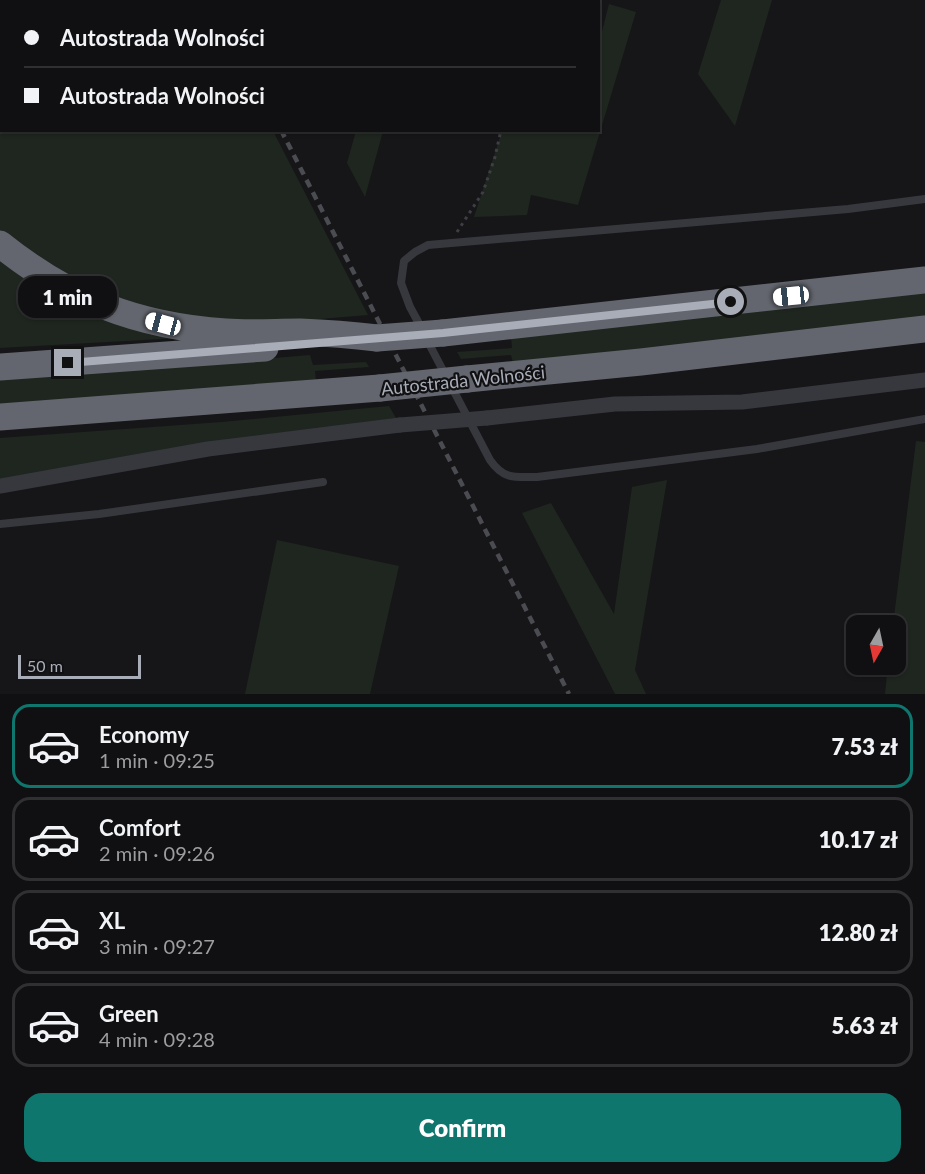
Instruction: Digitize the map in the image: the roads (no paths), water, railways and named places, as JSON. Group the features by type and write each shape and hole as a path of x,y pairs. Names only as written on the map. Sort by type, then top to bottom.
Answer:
{"highway":[{"path":"0,244 53,283 81,297 120,312 163,324 227,332 300,332 362,338"},
{"path":"0,367 209,353 362,338 443,333 925,280"},
{"name":"Autostrada Wolności","path":"0,417 380,388 641,362 925,329"}],"street":[{"path":"0,486 208,449 400,425 615,405 742,402 925,380"}],"lane":[{"path":"925,200 848,209 428,245 404,261 401,283 410,307 490,460 498,471 511,477 537,477 757,449 925,419"},
{"path":"0,524 99,514 323,482"}],"railway":[{"path":"282,132 569,694"}]}
